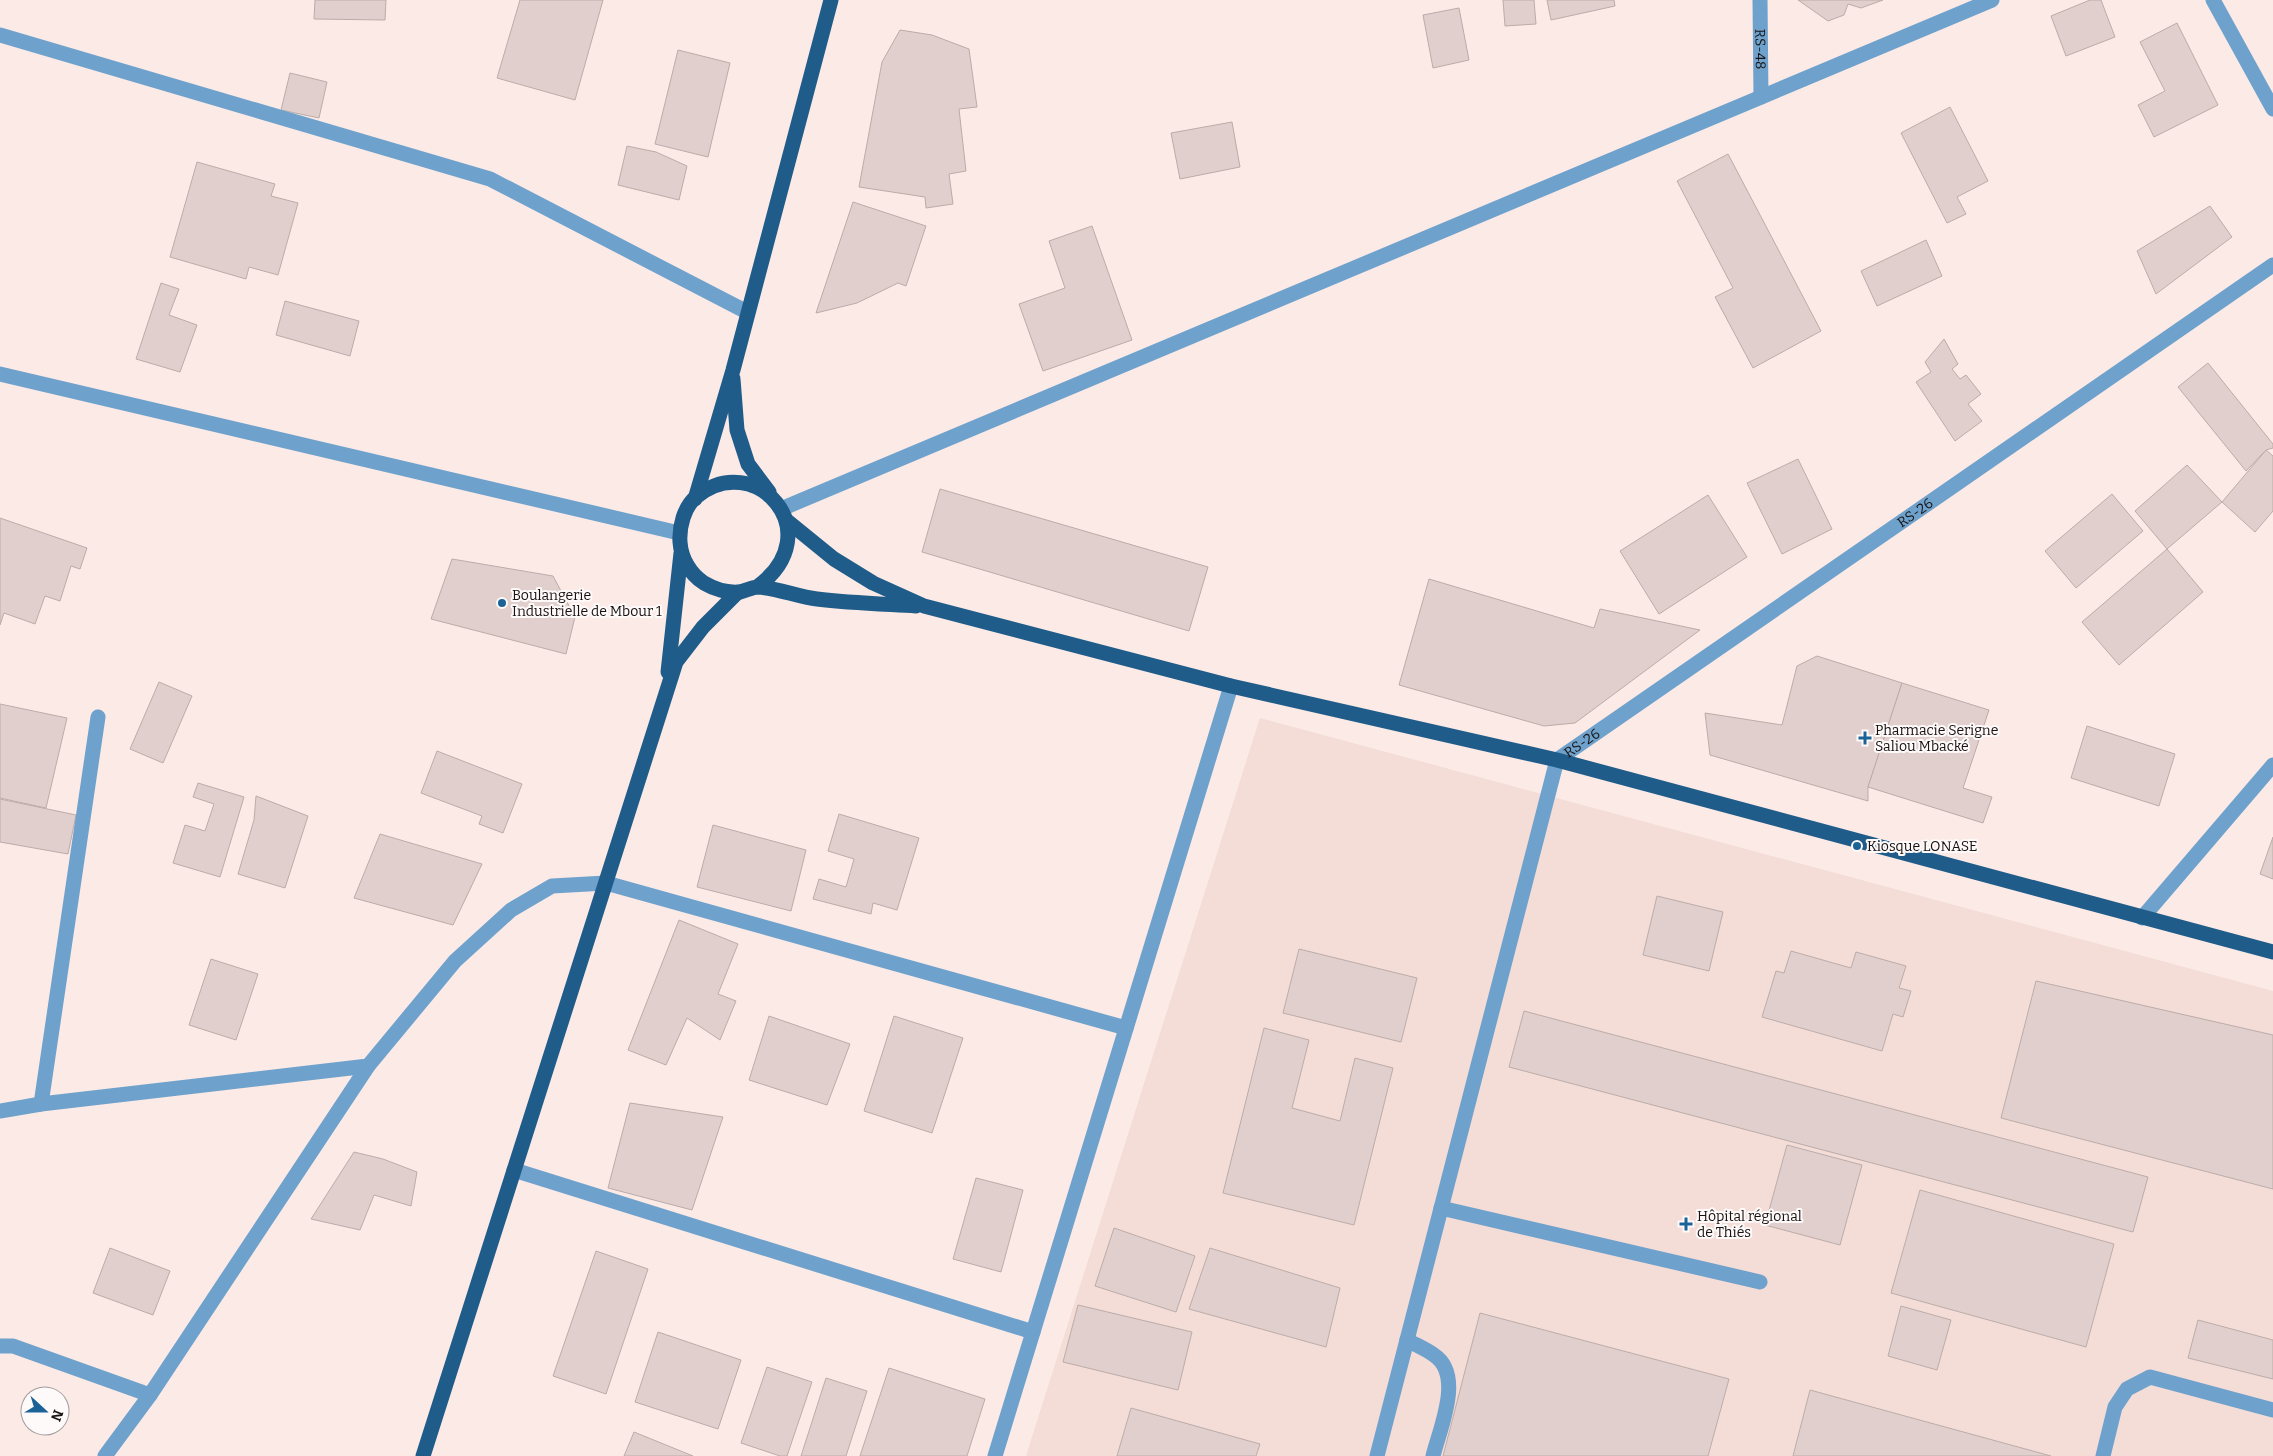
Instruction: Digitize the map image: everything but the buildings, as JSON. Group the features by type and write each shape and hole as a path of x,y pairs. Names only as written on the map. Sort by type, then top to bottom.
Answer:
{"main road":[{"path":"666,697 681,552 679,533 684,515 695,498 733,370 831,0"},
{"path":"681,552 689,569 702,582 719,590 738,592 757,587 774,575 784,559 789,540 781,510 748,464 737,430 733,370"},
{"path":"695,498 710,488 727,483 745,484 762,490 834,559 874,583 924,606 1231,686 1556,760 2273,952"},
{"path":"757,587 816,599 924,606"},
{"path":"423,1456 676,662 702,627 738,592"}],"street":[{"name":"RS-48","path":"1760,0 1761,97"},
{"path":"781,510 1992,0"},
{"path":"2213,0 2273,109"},
{"path":"0,34 490,179 748,312"},
{"name":"RS-26","path":"1556,760 2273,265"},
{"path":"0,374 679,533"},
{"path":"995,1456 1231,686"},
{"path":"41,1104 98,717"},
{"path":"1377,1456 1556,760"},
{"path":"2142,918 2273,764"},
{"path":"105,1456 150,1395 368,1066 455,961 511,910 552,886 606,883 1126,1028"},
{"path":"0,1111 41,1104 368,1066"},
{"path":"514,1170 1032,1332"},
{"path":"1441,1208 1760,1282"},
{"path":"1407,1340 1436,1356 1446,1369 1451,1387 1433,1456"},
{"path":"0,1346 13,1346 150,1395"},
{"path":"2103,1456 2115,1407 2127,1389 2150,1378 2273,1410"}],"shaded area":[{"name":"Hôpital régional de Thiés","path":"1260,718 2273,991 2273,1456 1026,1456"}],"place":[{"name":"Boulangerie Industrielle de Mbour 1","path":"502,603"},
{"name":"Pharmacie Serigne Saliou Mbacké","path":"1865,738"},
{"name":"Kiosque LONASE","path":"1857,846"},
{"name":"Hôpital régional de Thiés","path":"1686,1224"}]}
